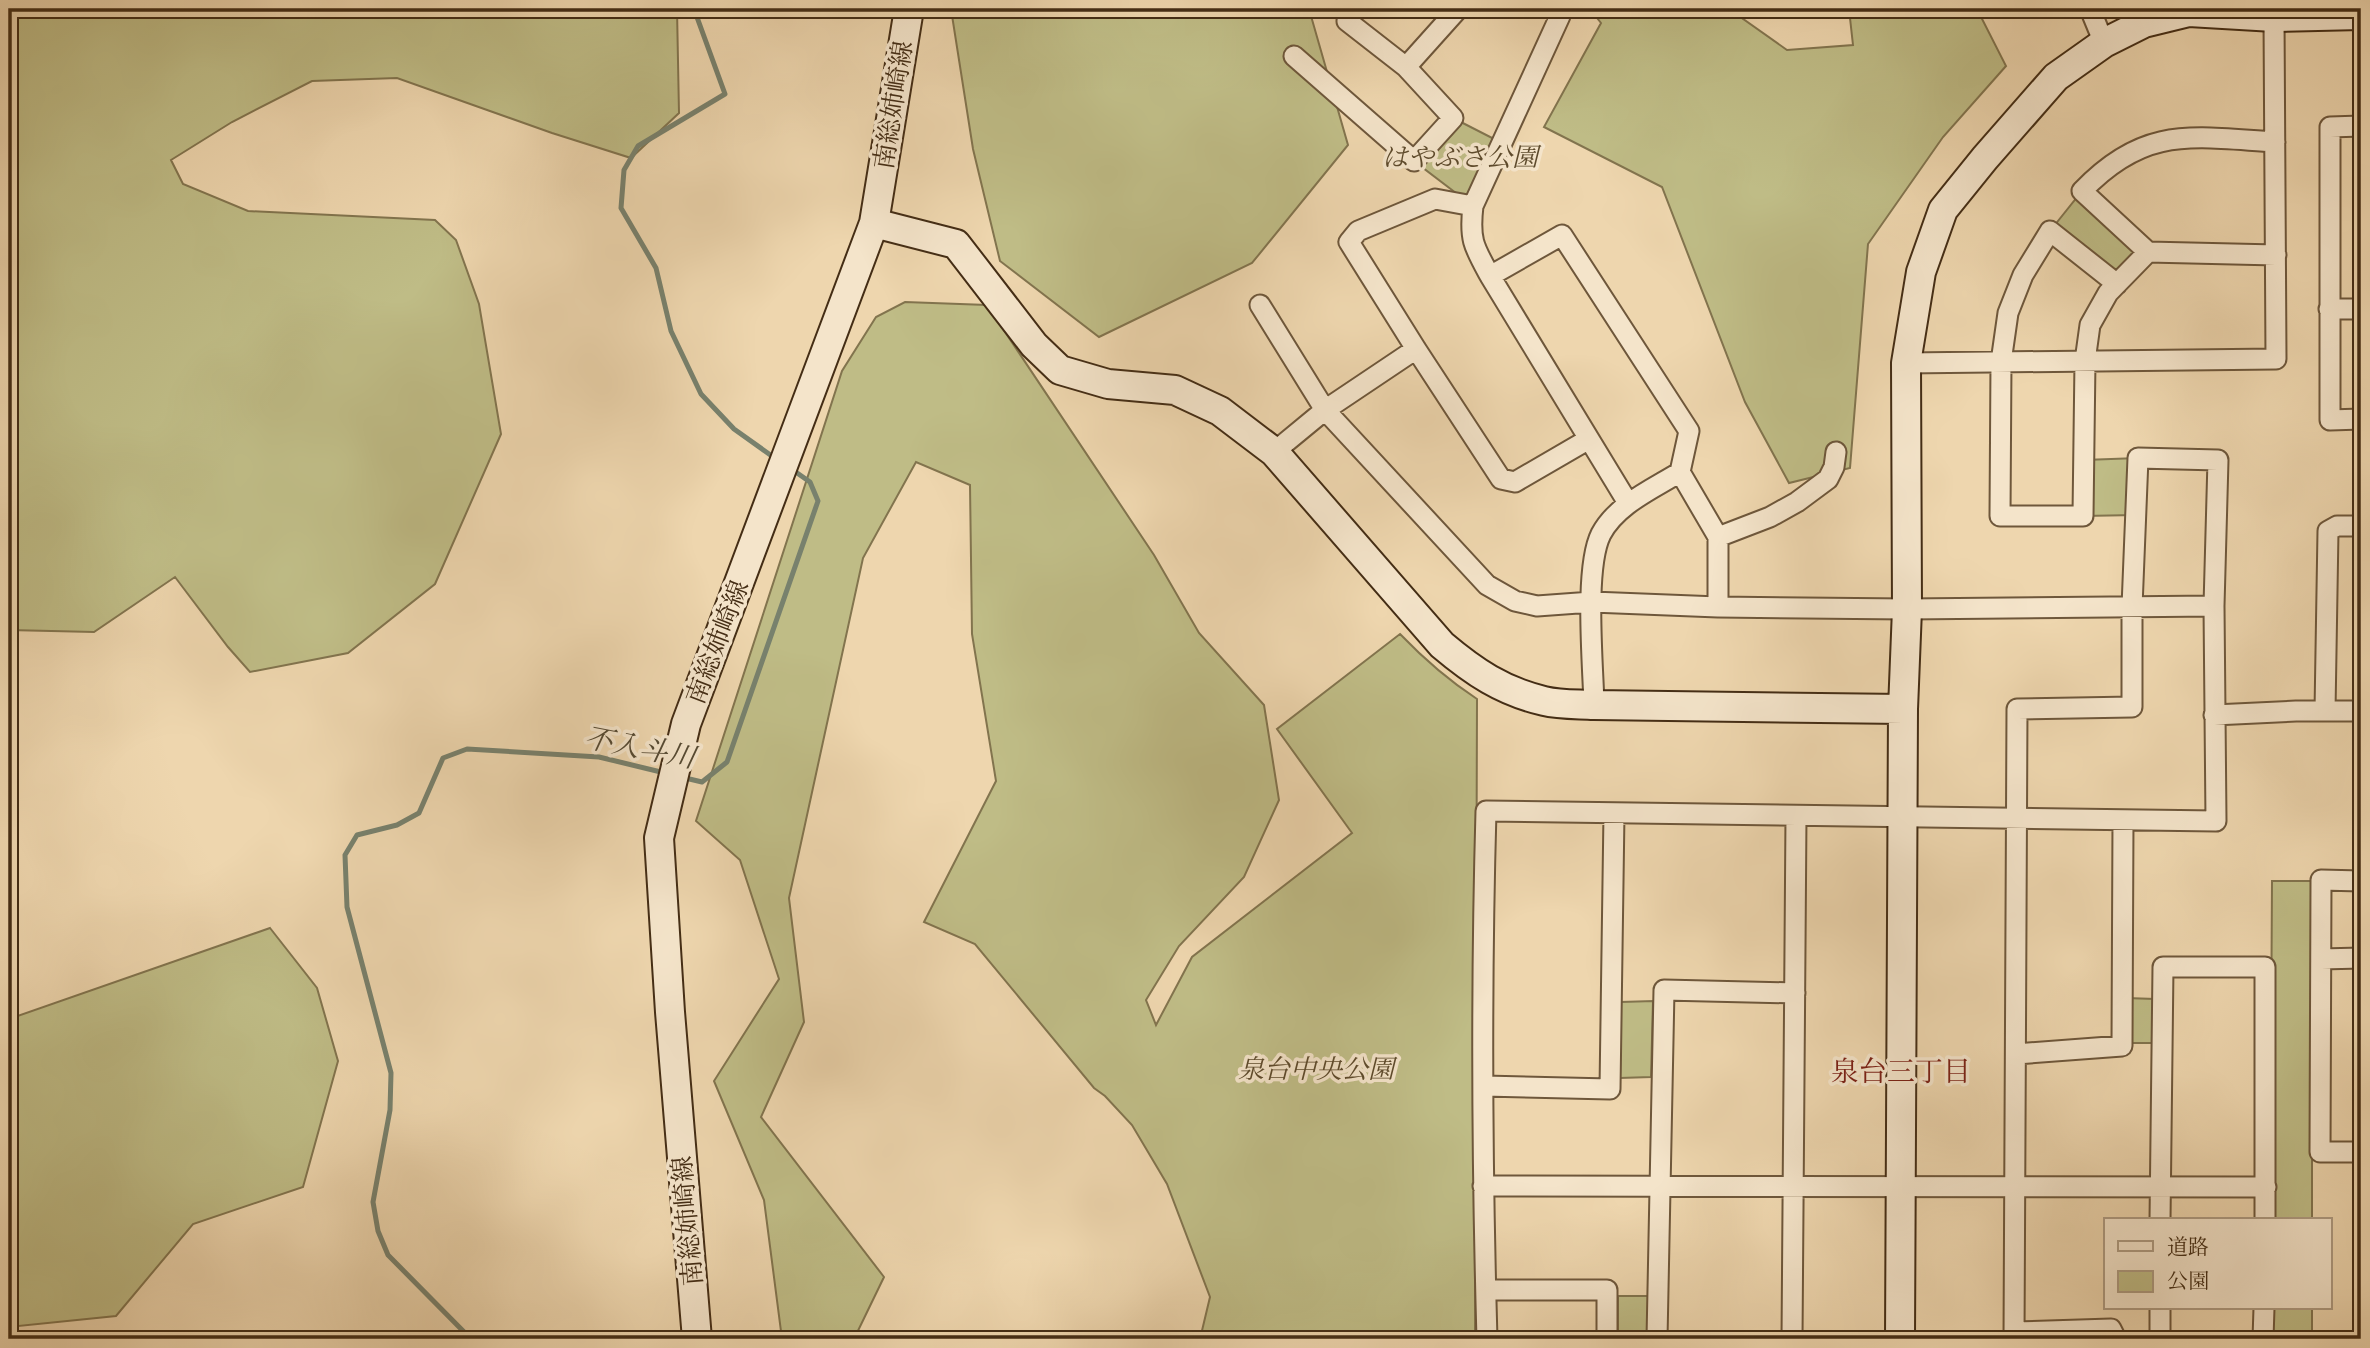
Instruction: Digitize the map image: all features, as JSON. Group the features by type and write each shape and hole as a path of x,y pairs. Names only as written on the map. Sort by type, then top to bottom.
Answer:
{"street":[{"name":"南総姉崎線","path":"697,1339 670,1012 659,838 687,724 874,223 909,9"},
{"path":"1294,57 1414,161 1453,118 1406,67 1347,21 1349,9"},
{"path":"1406,67 1458,9"},
{"path":"1552,9 1560,16 1473,206 1472,243 1628,503"},
{"path":"2090,9 2104,43"},
{"path":"1900,1339 1903,709 1907,609 1906,363 1921,272 1943,211 1985,158 2056,77 2104,43 2144,23 2189,12 2274,17 2361,15"},
{"path":"1906,363 2276,359 2274,17"},
{"path":"2361,126 2330,127 2329,309 2330,419 2361,419"},
{"path":"2275,142 2187,137 2158,141 2120,157 2082,191 2148,252 2276,255"},
{"path":"1473,206 1435,199 1358,231 1349,242 1501,479 1515,482 1589,439"},
{"path":"874,223 956,244 1034,345 1059,370 1108,384 1175,390 1220,411 1274,452 1442,645 1473,671 1503,688 1546,701 1594,705 1903,709"},
{"path":"2117,284 2050,231 2023,275 2008,313 2001,362 2000,516 2083,516 2085,361 2090,325 2108,293 2117,284 2148,252"},
{"path":"1490,276 1562,235 1689,431 1680,472 1718,537 1718,607"},
{"path":"1260,305 1325,410 1487,585 1515,601 1536,606 1592,602 1718,607 1907,609 2214,606"},
{"path":"2329,309 2361,309"},
{"path":"1274,452 1325,410 1416,349"},
{"path":"1718,537 1770,517 1797,502 1828,479 1835,467 1836,452"},
{"path":"1487,1339 1483,1186 1483,906 1486,811 1796,816 2017,818 2216,821 2214,606 2218,460 2138,458 2132,607 2132,707 2017,709 2017,818 2014,1336 2111,1329 2116,1339"},
{"path":"1594,705 1593,562 1601,535 1628,503 1680,472"},
{"path":"2325,711 2328,530 2337,526 2361,526"},
{"path":"2214,715 2361,711"},
{"path":"1484,1086 1610,1089 1614,813"},
{"path":"1792,1339 1796,816"},
{"path":"2015,1054 2122,1046 2123,820"},
{"path":"2361,881 2321,880 2320,959 2320,1152 2361,1152"},
{"path":"2320,959 2361,958"},
{"path":"2160,1218 2163,967 2265,967 2265,1218"},
{"path":"1657,1339 1664,990 1795,993"},
{"path":"1483,1186 2266,1187"},
{"path":"1486,1290 1607,1290 1607,1339"},
{"path":"2160,1310 2160,1339"},
{"path":"2263,1310 2263,1339"}],"green space":[{"path":"9,9 677,9 679,113 631,158 397,78 312,81 232,122 171,160 183,184 248,211 435,220 456,240 479,304 501,434 435,584 348,653 250,672 175,577 94,632 9,630"},
{"path":"951,9 1312,9 1311,16 1348,145 1252,263 1099,337 1000,261 973,149"},
{"path":"1590,9 1729,9 1787,50 1853,45 1849,9 1977,9 2006,66 1943,137 1868,244 1850,468 1789,483 1745,402 1662,187 1544,127 1601,23"},
{"name":"はやぶさ公園","path":"1453,118 1502,143 1473,206 1414,161"},
{"path":"2082,191 2148,252 2117,284 2050,231"},
{"name":"泉台中央公園","path":"905,302 987,305 1154,555 1199,633 1264,705 1279,800 1244,877 1179,946 1146,1000 1156,1025 1192,957 1352,833 1277,729 1400,634 1437,669 1477,699 1475,1339 1200,1339 1210,1297 1167,1184 1132,1125 1094,1088 975,944 924,922 996,781 972,634 970,485 916,462 863,558 789,898 804,1022 761,1117 884,1277 854,1339 782,1339 764,1200 714,1081 779,979 740,860 696,821 842,371 876,317"},
{"path":"2138,458 2136,515 2083,516 2084,460"},
{"path":"2272,881 2312,881 2312,1218 2270,1218"},
{"path":"270,928 317,988 338,1061 303,1187 193,1224 116,1316 9,1327 9,1019"},
{"path":"2126,998 2155,999 2155,1043 2126,1043"},
{"path":"1653,1001 1651,1077 1620,1078 1621,1002"},
{"path":"1618,1296 1651,1296 1651,1339 1618,1339"},
{"path":"2270,1310 2312,1310 2312,1339 2270,1339"}],"waterway":[{"name":"不入斗川","path":"694,9 725,94 638,146 624,170 621,208 656,268 671,331 701,394 734,429 776,459"},
{"name":"不入斗川","path":"681,777 702,782 727,762 818,501 810,482 790,468"},
{"name":"不入斗川","path":"471,1339 388,1255 378,1231 373,1202 390,1110 391,1073 347,907 345,855 357,835 397,825 419,813 443,758 467,749 599,757 665,773"}],"district":[{"name":"泉台三丁目","path":"1901,1071"}]}
